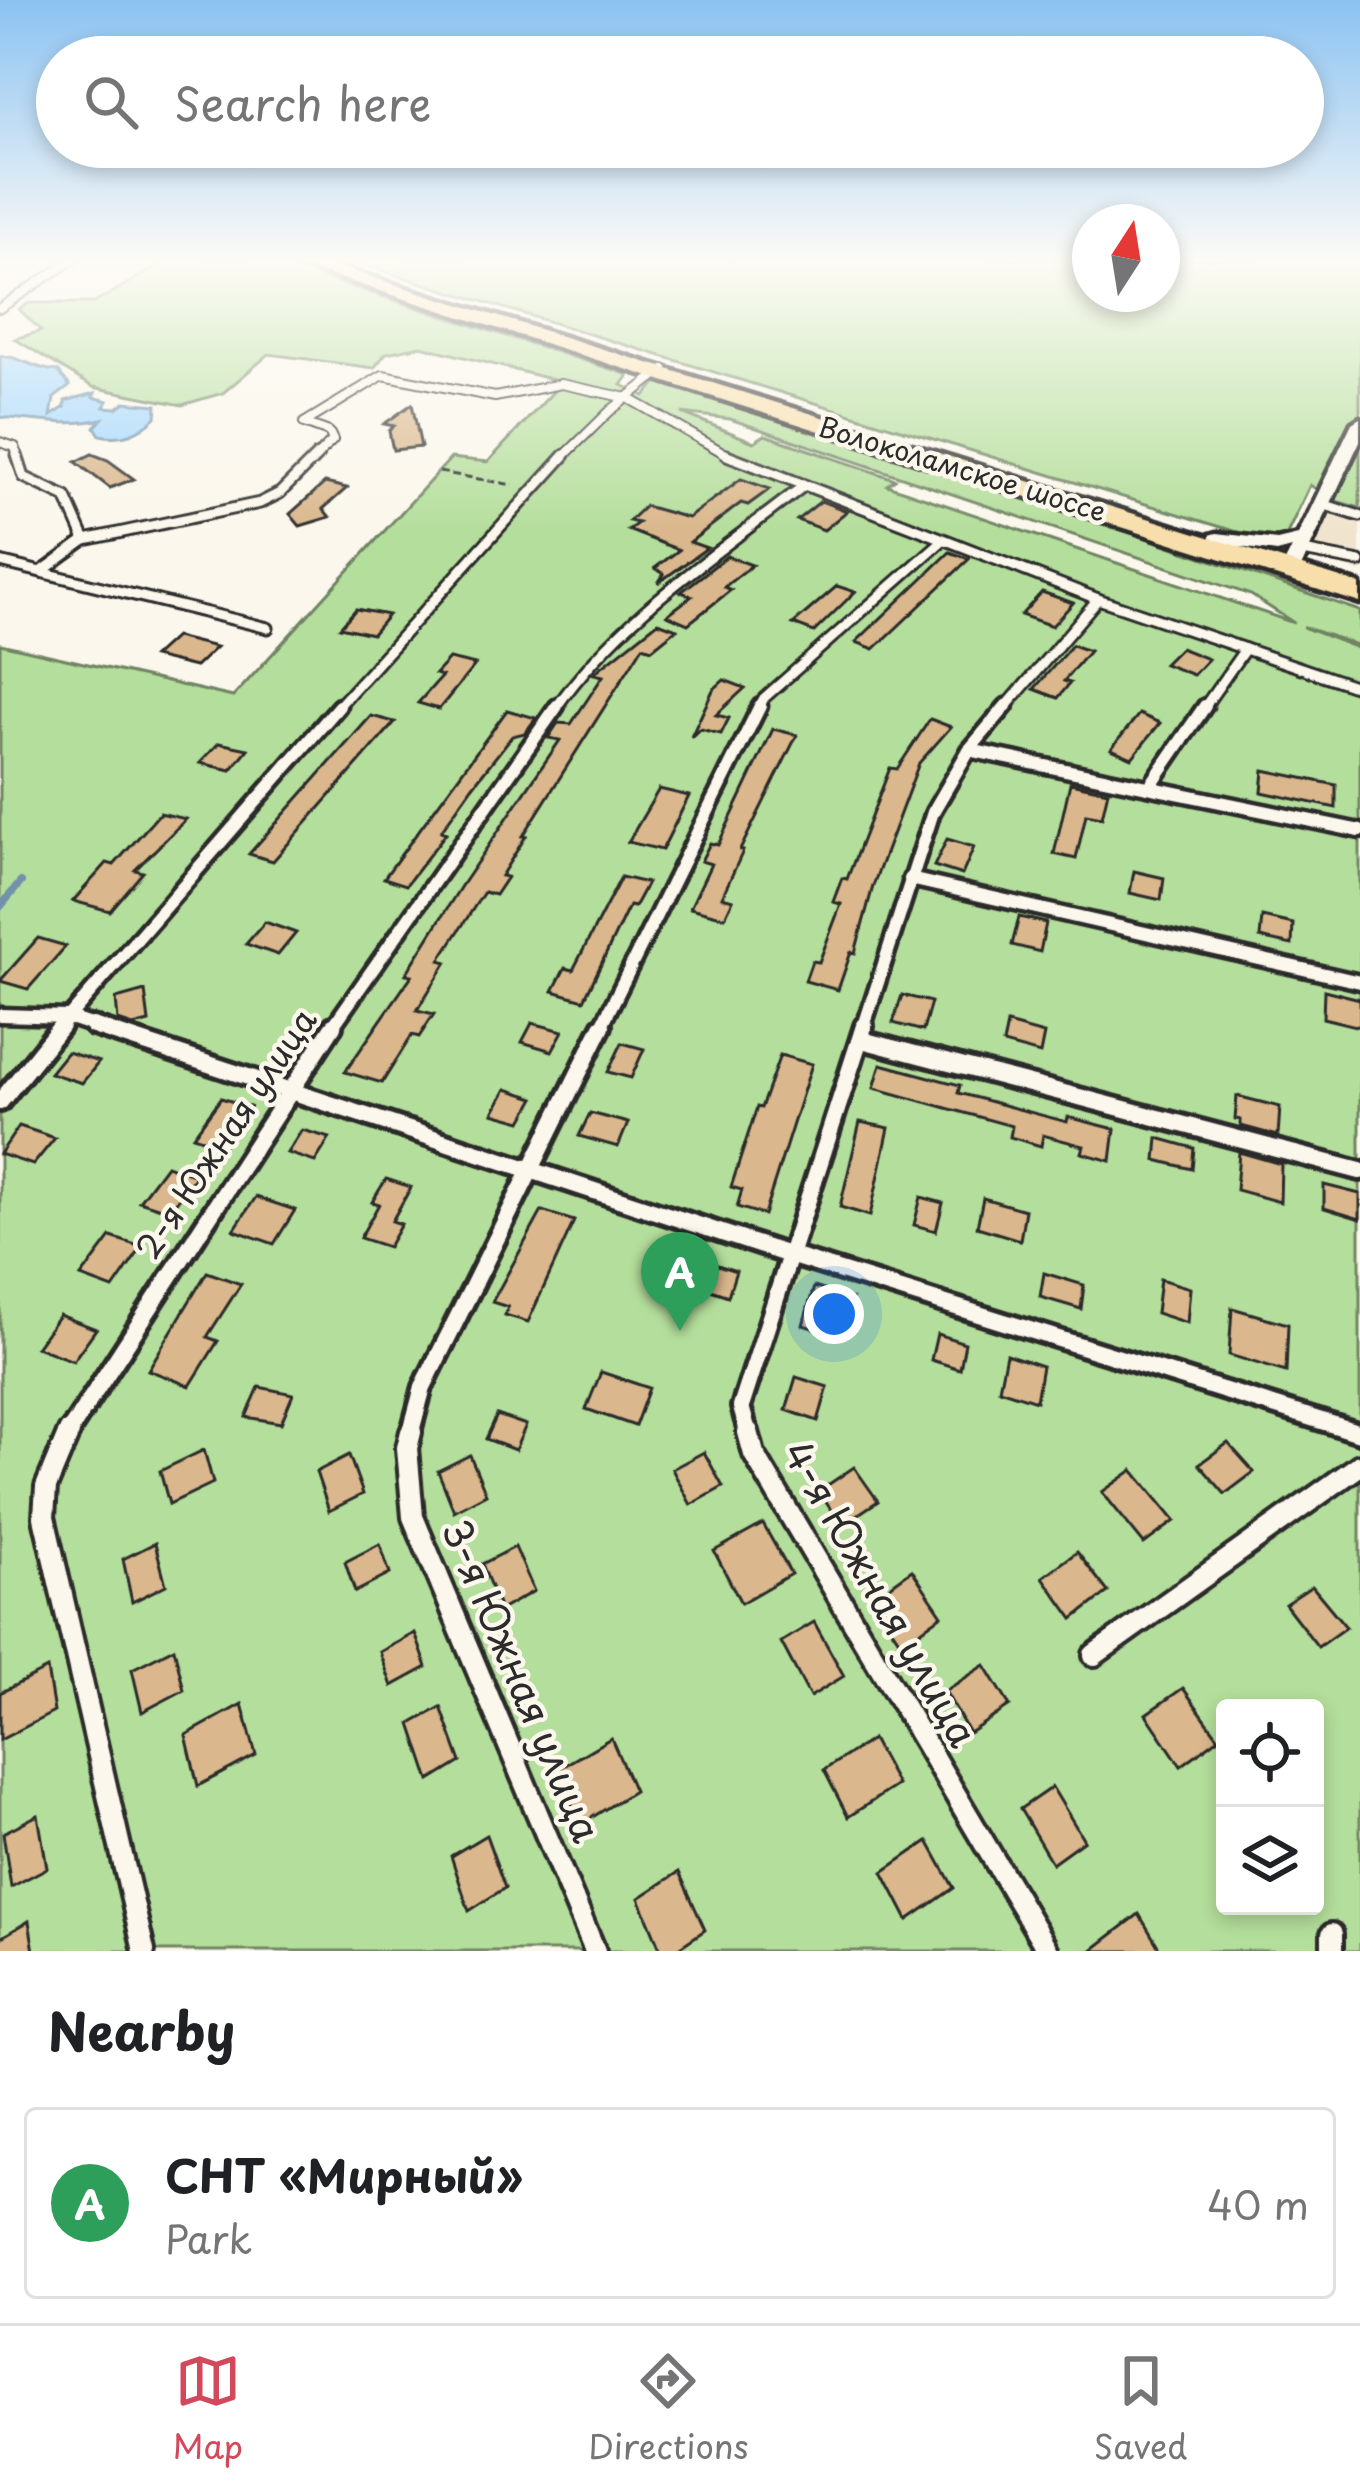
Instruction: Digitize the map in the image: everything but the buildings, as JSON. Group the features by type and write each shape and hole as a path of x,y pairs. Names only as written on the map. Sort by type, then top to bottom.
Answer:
{"main road":[{"name":"Волоколамское шоссе","path":"587,350 1217,539 1299,556 1360,594"},
{"name":"Волоколамское шоссе","path":"592,350 1299,556 1360,584"}],"street":[{"path":"1299,556 1319,503 1360,423"}],"lane":[{"path":"0,1102 67,1016 239,816 537,490 660,372"},
{"path":"41,572 85,540 260,503 280,493 333,440 329,432 304,423 383,375 495,397 561,384 628,398 734,459 942,541 1360,688"},
{"path":"0,442 15,447 24,477 58,486 74,504 85,540"},
{"name":"2-я Южная улица","path":"144,1951 44,1516 46,1486 78,1413 287,1092 587,663 618,632 802,487"},
{"path":"1319,503 1360,516"},
{"name":"3-я Южная улица","path":"595,1951 413,1517 407,1448 423,1387 764,698 942,541"},
{"path":"1299,556 1360,562"},
{"path":"0,562 268,628"},
{"name":"4-я Южная улица","path":"1048,1951 754,1454 741,1407 933,812 969,750 1098,599"},
{"path":"1150,786 1245,649"},
{"path":"969,750 1360,831"},
{"path":"910,879 1360,982"},
{"path":"0,1015 67,1016 789,1256 1360,1433"},
{"path":"862,1040 1360,1171"},
{"path":"1094,1655 1360,1465"}],"path":[{"path":"439,472 537,490"}],"shaded area":[{"path":"1332,500 1360,508 1360,572 1312,556"}],"green space":[{"path":"33,350 401,350 386,353 374,368 269,354 223,393 182,405 93,387"},
{"path":"437,350 550,350 629,375 622,385 645,396 657,382 1067,511 1360,611 1360,646 1303,627 1360,649 1360,1951 0,1951 0,644 233,697 451,458 488,462 562,382","holes":["682,413 730,419 1251,595 1294,623 887,485 895,479 765,435 754,442"]},
{"path":"642,350 1360,350 1360,508 1332,500 1310,485 1284,540 1244,534"}],"water":[{"path":"0,356 58,371 70,386 54,398 51,416 65,407 65,401 95,393 93,397 108,401 104,407 117,408 125,402 157,405 156,417 137,431 116,437 100,435 95,427 102,419 65,423 0,417"}],"waterway":[{"path":"0,907 21,882"}],"place":[{"name":"СНТ «Мирный»","path":"680,1331"}]}
